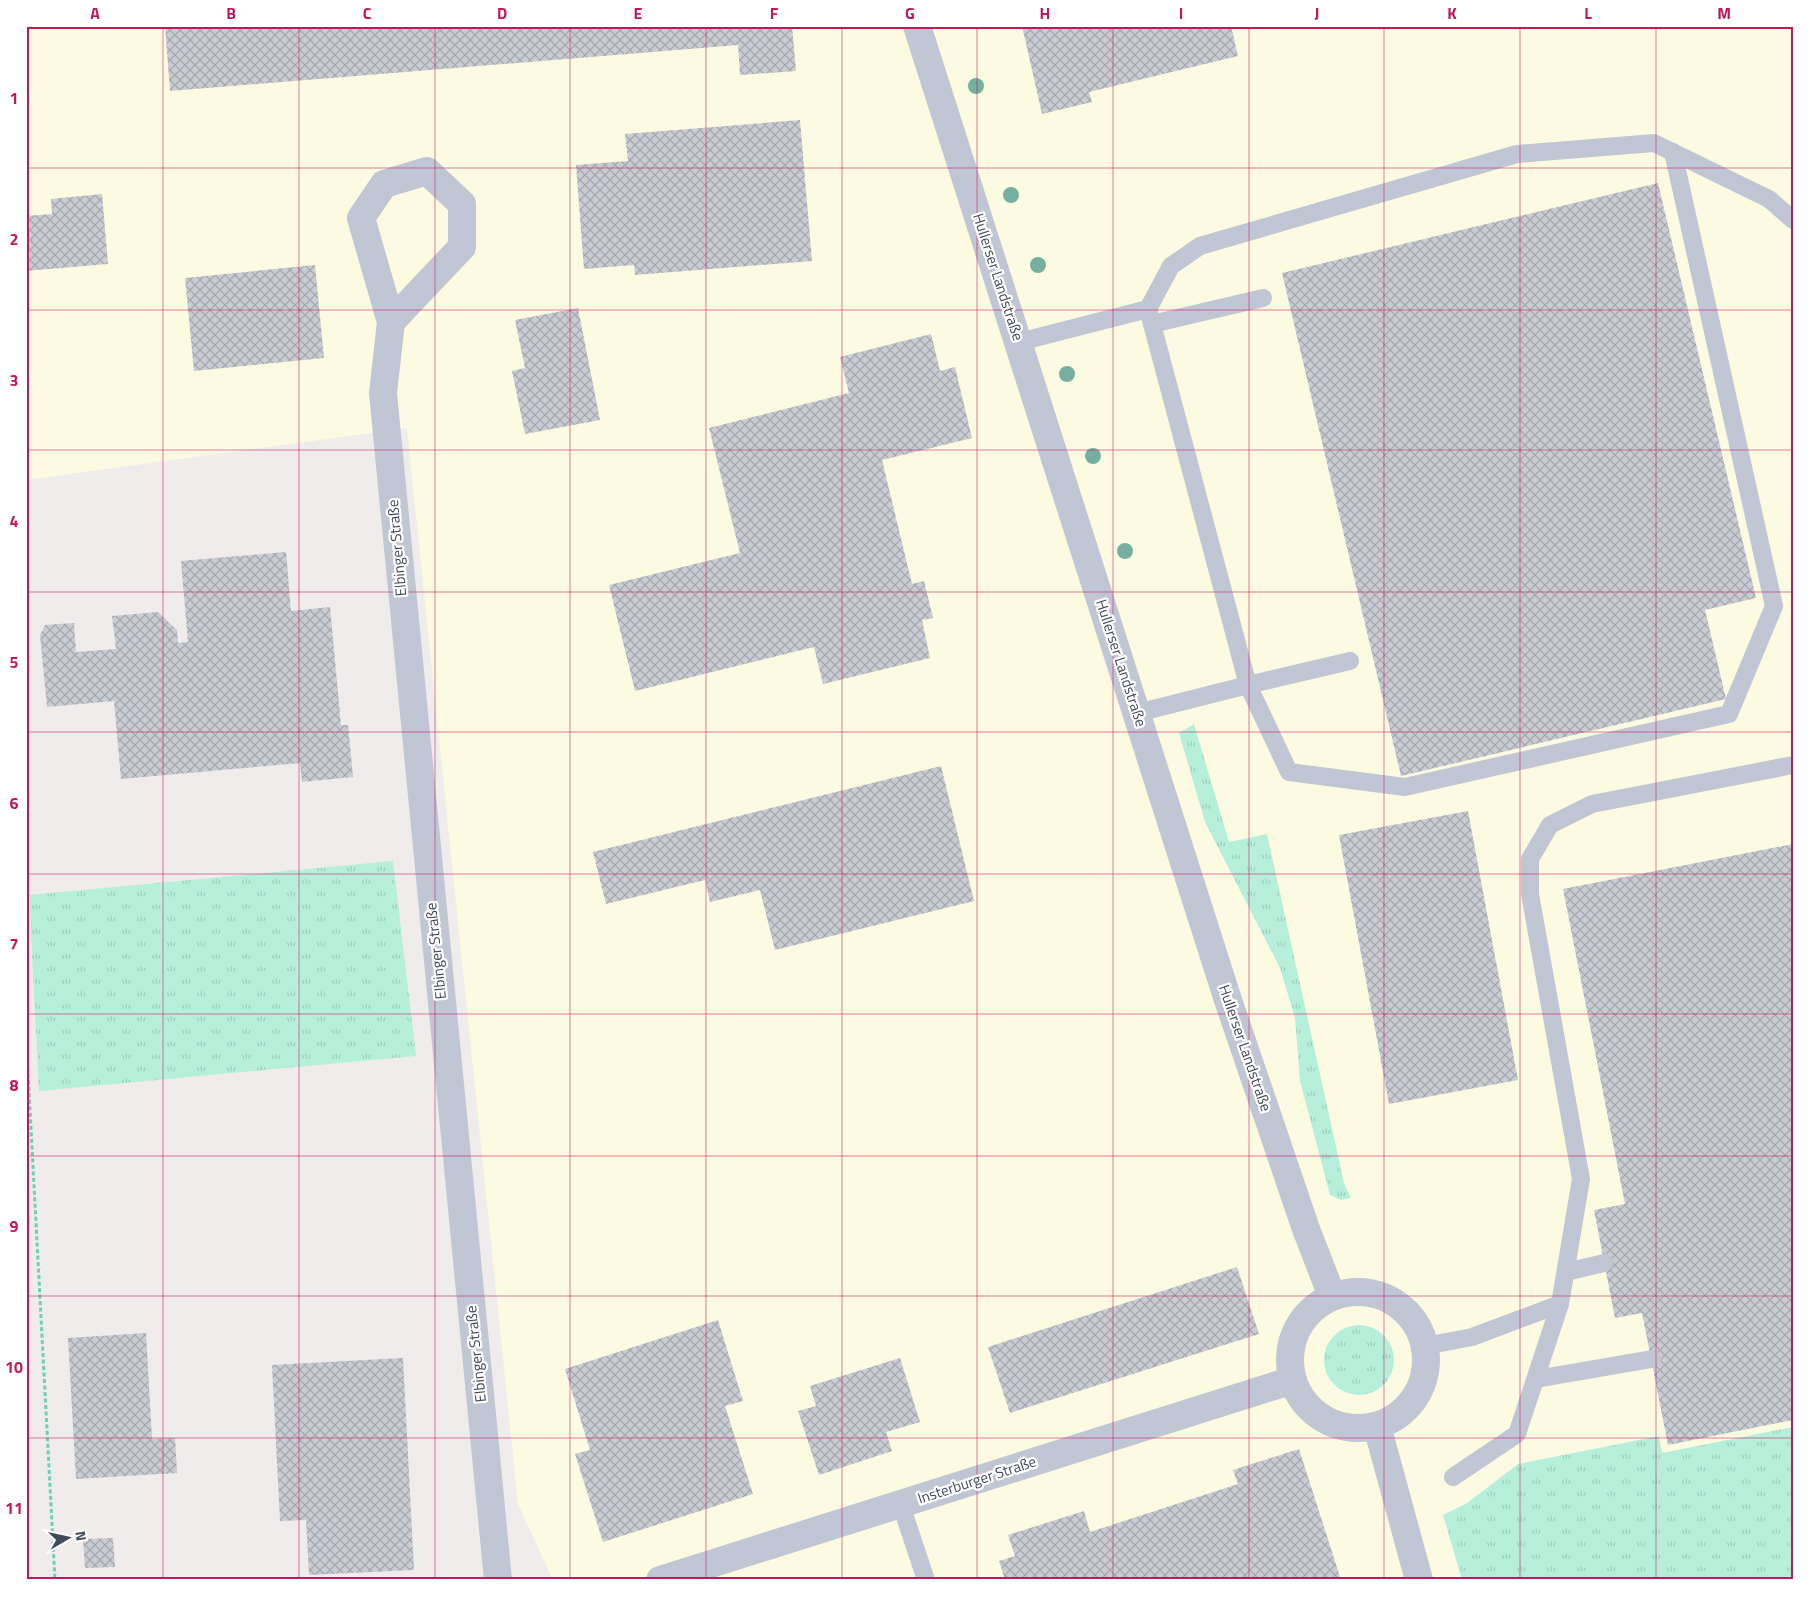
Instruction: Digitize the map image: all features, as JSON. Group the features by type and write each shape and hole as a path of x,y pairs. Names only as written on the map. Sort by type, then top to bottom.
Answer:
{"street":[{"name":"Hullerser Landstraße","path":"918,26 1227,997 1306,1229 1332,1296"},
{"name":"Elbinger Straße","path":"391,322 462,247 462,204 426,171 384,184 362,218 391,322 383,393 498,1580"},
{"path":"1370,1291 1392,1299 1410,1314 1425,1346 1427,1357 1424,1380 1413,1401 1397,1417 1377,1426 1355,1428 1334,1424 1316,1414 1301,1399 1292,1380 1289,1356 1294,1334 1307,1314 1332,1296 1347,1292 1370,1291"},
{"name":"Insterburger Straße","path":"660,1580 1292,1380"},
{"path":"1377,1426 1419,1580"}],"lane":[{"path":"1673,152 1774,606 1729,714 1406,788 1289,772 1248,685 1150,316 1171,266 1200,246 1517,154 1654,143 1673,152 1768,200 1793,220"},
{"path":"1019,342 1150,316 1263,298"},
{"path":"1137,713 1350,661"},
{"path":"1453,1477 1517,1434 1560,1304 1582,1179 1530,894 1530,859 1550,825 1592,804 1793,765"},
{"path":"1566,1272 1604,1263"},
{"path":"1425,1346 1472,1337 1560,1304"},
{"path":"1536,1380 1652,1359"},
{"path":"901,1505 926,1580"}],"path":[{"path":"26,1035 55,1580"}],"shaded area":[{"path":"26,26 1793,26 1793,1580 553,1580 518,1504 407,428 26,480"}],"green space":[{"path":"1194,724 1229,842 1267,834 1344,1183 1351,1198 1341,1200 1330,1195 1300,1081 1295,1018 1280,968 1205,822 1179,733"},
{"path":"393,861 416,1056 39,1091 29,895"},
{"path":"1352,1325 1366,1325 1379,1331 1388,1340 1394,1353 1392,1373 1384,1385 1366,1395 1352,1395 1339,1389 1330,1380 1324,1367 1324,1353 1330,1340 1339,1331"},
{"path":"1793,1427 1793,1580 1462,1580 1443,1515 1467,1503 1518,1464 1659,1436 1662,1453"}],"building":[{"path":"165,26 792,26 796,71 740,75 738,45 170,91"},
{"path":"1022,26 1231,26 1238,56 1089,92 1092,102 1042,114"},
{"path":"800,120 812,261 635,275 634,265 584,269 576,165 628,161 625,134"},
{"path":"1658,183 1756,598 1705,610 1726,699 1401,776 1282,273"},
{"path":"102,194 108,264 26,271 26,216 52,214 51,199"},
{"path":"315,265 324,358 194,371 185,278"},
{"path":"578,308 600,420 525,434 512,371 525,368 515,320"},
{"path":"931,334 940,371 955,367 972,438 882,460 912,584 924,581 933,618 922,620 930,658 823,684 814,647 635,691 609,585 740,553 709,428 849,393 840,357"},
{"path":"286,552 291,611 330,607 341,725 348,725 353,777 302,782 300,763 121,779 114,701 47,707 40,635 45,625 74,623 76,652 116,649 112,616 158,612 177,630 178,643 188,642 181,561"},
{"path":"941,766 974,901 775,950 760,890 710,902 705,880 606,904 593,852"},
{"path":"1468,811 1518,1080 1389,1104 1339,835"},
{"path":"1793,844 1793,1420 1668,1445 1642,1313 1615,1318 1594,1210 1625,1204 1563,889"},
{"path":"1237,1267 1259,1334 1010,1413 988,1347"},
{"path":"718,1320 743,1401 725,1406 753,1494 603,1542 575,1454 590,1450 565,1369"},
{"path":"146,1333 152,1439 175,1438 177,1473 76,1479 68,1338"},
{"path":"403,1358 414,1570 309,1575 306,1520 280,1521 272,1365"},
{"path":"900,1358 920,1422 886,1432 892,1451 819,1475 798,1411 816,1406 810,1386"},
{"path":"1299,1449 1341,1580 1005,1580 999,1561 1015,1556 1008,1535 1084,1511 1090,1532 1238,1484 1233,1470"},
{"path":"113,1538 115,1567 85,1568 83,1539"}]}
